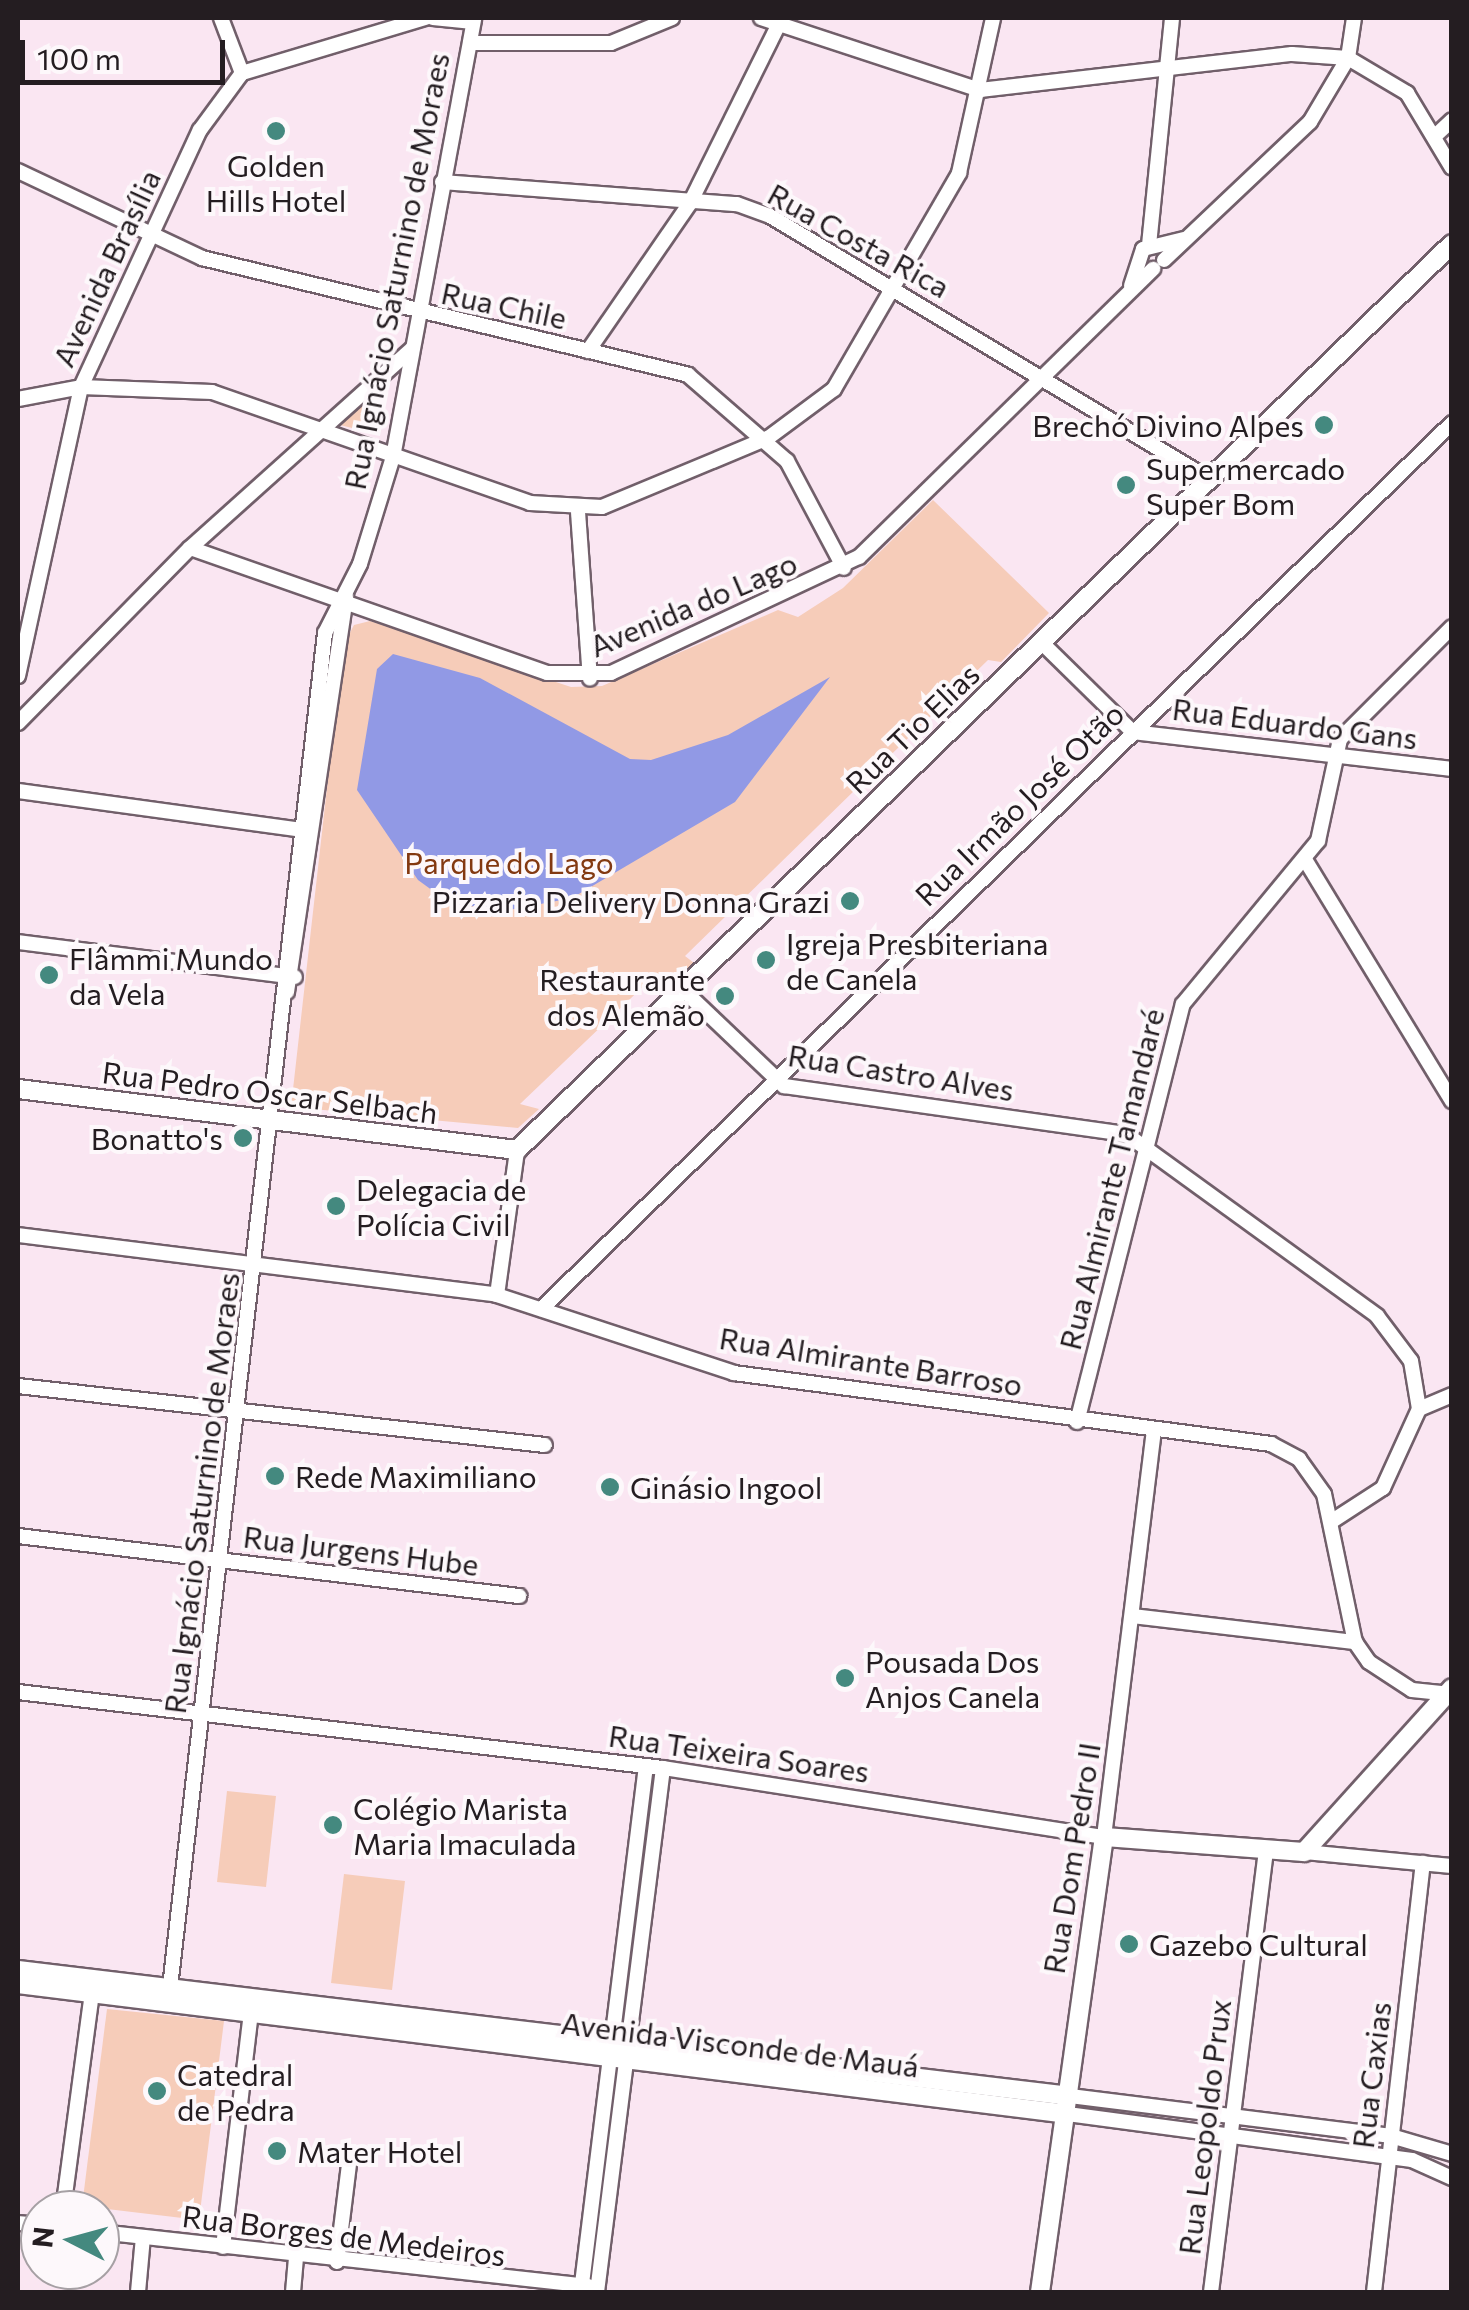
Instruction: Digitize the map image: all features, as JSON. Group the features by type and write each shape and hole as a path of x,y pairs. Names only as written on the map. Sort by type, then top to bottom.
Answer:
{"main road":[{"name":"Rua Tio Elias","path":"516,1150 1206,477 1452,244"},
{"name":"Rua Pedro Oscar Selbach","path":"18,1089 516,1150"},
{"path":"1304,1852 1450,1692"},
{"name":"Rua Teixeira Soares","path":"1104,1837 1304,1852"},
{"name":"Rua Dom Pedro II","path":"1040,2292 1061,2104 1104,1837"},
{"name":"Avenida Visconde de Mauá","path":"18,1970 93,1986"},
{"name":"Avenida Visconde de Mauá","path":"18,1984 93,1986 730,2058 1061,2104"}],"street":[{"path":"221,18 242,73 425,18"},
{"path":"433,18 473,20"},
{"path":"470,43 611,43 672,18"},
{"path":"761,18 781,20 980,90 1166,72 1292,54 1348,58 1407,93 1452,168"},
{"path":"18,399 80,387 212,392 393,456 578,512 768,438 827,398 959,174 980,90 992,18"},
{"path":"1156,254 1172,18"},
{"path":"1348,58 1354,18"},
{"name":"Rua Ignácio Saturnino de Moraes","path":"169,1994 316,755 343,598 393,456 473,20"},
{"path":"588,351 690,202 781,20"},
{"name":"Avenida do Lago","path":"190,548 343,598 547,673 590,679 844,568 1127,296 1156,254 1188,238 1310,122 1348,58"},
{"name":"Avenida Brasília","path":"18,676 80,387 200,130 242,73"},
{"path":"1435,136 1452,120"},
{"name":"Rua Chile","path":"18,171 202,258 418,314 688,375 768,438 844,568"},
{"name":"Rua Costa Rica","path":"442,182 690,202 770,216 1206,477"},
{"path":"18,723 190,548 412,349"},
{"name":"Rua Irmão José Otão","path":"541,1309 772,1080 1452,423"},
{"path":"578,512 590,679"},
{"path":"1330,756 1452,627"},
{"path":"1040,642 1133,732"},
{"name":"Rua Eduardo Gans","path":"1133,732 1452,769"},
{"name":"Rua Almirante Tamandaré","path":"1077,1422 1170,1045 1196,981 1306,861 1322,828 1330,756"},
{"path":"18,790 307,831"},
{"path":"1306,861 1452,1101"},
{"path":"18,942 290,977"},
{"name":"Rua Castro Alves","path":"680,988 772,1080 1126,1134 1377,1316 1411,1362 1420,1409"},
{"path":"496,1295 516,1150"},
{"name":"Rua Almirante Barroso","path":"18,1235 496,1295 734,1372 897,1387 1077,1422 1286,1450 1312,1472 1334,1520 1355,1642"},
{"path":"18,1386 545,1445"},
{"path":"1334,1520 1383,1488 1420,1409 1452,1395"},
{"name":"Rua Dom Pedro II","path":"1104,1837 1154,1431"},
{"name":"Rua Jurgens Hube","path":"18,1536 519,1596"},
{"path":"1133,1616 1355,1642 1391,1680 1450,1692"},
{"name":"Rua Teixeira Soares","path":"18,1692 663,1768 1104,1837"},
{"path":"596,2292 622,1938 646,1766"},
{"path":"581,2292 616,2047 640,1940 663,1768"},
{"name":"Rua Leopoldo Prux","path":"1211,2292 1266,1850"},
{"name":"Rua Teixeira Soares","path":"1304,1852 1452,1866"},
{"name":"Rua Caxias","path":"1374,2292 1423,1864"},
{"path":"630,1878 648,1880"},
{"path":"622,1938 640,1940"},
{"path":"66,2190 93,1986"},
{"path":"223,2247 252,2004"},
{"name":"Avenida Visconde de Mauá","path":"1061,2104 1232,2116 1390,2136 1452,2154"},
{"name":"Avenida Visconde de Mauá","path":"1061,2104 1389,2157 1452,2178"},
{"path":"337,2262 350,2156"},
{"name":"Rua Borges de Medeiros","path":"120,2234 596,2292"},
{"path":"138,2292 143,2237"},
{"path":"293,2292 296,2256"}],"green space":[{"path":"387,373 376,434 336,424"},
{"name":"Parque do Lago","path":"933,500 1049,613 1001,662 988,660 685,956 694,963 673,983 651,979 520,1104 539,1109 518,1128 291,1107 343,646 354,625 370,621 571,687 602,686 778,610 798,617 843,588"},
{"path":"227,1791 276,1796 266,1887 217,1882"},
{"path":"344,1874 405,1881 392,1990 331,1983"},
{"path":"107,2009 224,2021 199,2220 120,2211 120,2190 84,2190"}],"water":[{"name":"Parque do Lago","path":"393,654 480,678 630,759 651,760 728,735 830,677 735,802 572,898 509,910 451,904 418,880 357,790 377,669"}],"place":[{"name":"Golden Hills Hotel","path":"276,131"},
{"name":"Brechó Divino Alpes","path":"1324,425"},
{"name":"Supermercado Super Bom","path":"1126,485"},
{"name":"Pizzaria Delivery Donna Grazi","path":"850,901"},
{"name":"Igreja Presbiteriana de Canela","path":"766,960"},
{"name":"Flâmmi Mundo da Vela","path":"49,975"},
{"name":"Restaurante dos Alemão","path":"725,996"},
{"name":"Bonatto's","path":"243,1138"},
{"name":"Delegacia de Polícia Civil","path":"336,1206"},
{"name":"Rede Maximiliano","path":"275,1476"},
{"name":"Ginásio Ingool","path":"610,1487"},
{"name":"Pousada Dos Anjos Canela","path":"845,1678"},
{"name":"Colégio Marista Maria Imaculada","path":"333,1825"},
{"name":"Gazebo Cultural","path":"1129,1944"},
{"name":"Catedral de Pedra","path":"157,2091"},
{"name":"Mater Hotel","path":"277,2151"}]}
